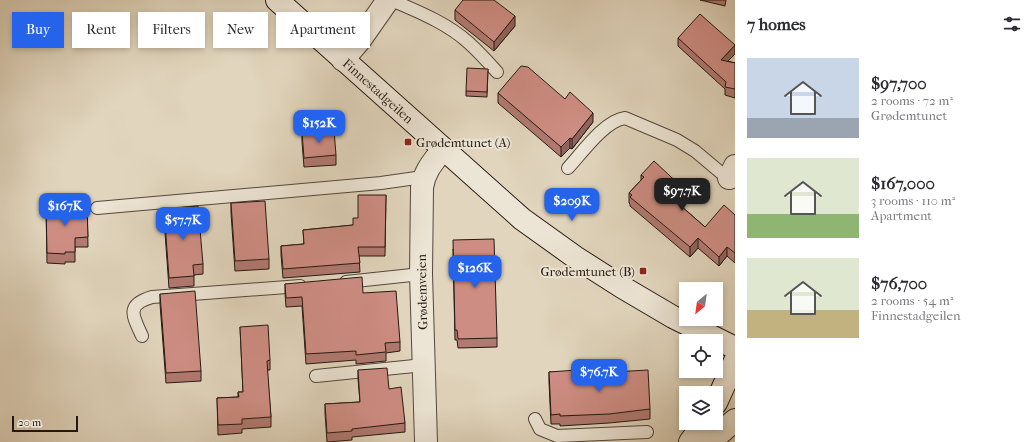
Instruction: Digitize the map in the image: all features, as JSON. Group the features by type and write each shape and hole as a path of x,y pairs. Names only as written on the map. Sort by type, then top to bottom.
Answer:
{"main road":[{"name":"Finnestadgeilen","path":"277,0 522,219 575,257 673,317 735,348"},
{"path":"343,60 390,0"},
{"name":"Finnestadgeilen","path":"443,149 587,254 679,313"},
{"path":"423,177 443,149"},
{"name":"Grødemveien","path":"423,177 421,274 426,442"},
{"name":"Finnestadgeilen","path":"700,326 735,348"},
{"path":"723,388 735,362"},
{"path":"710,442 735,420"},
{"path":"690,442 699,430"}],"lane":[{"path":"390,0 438,21 452,30 470,43 497,72"},
{"path":"568,168 604,128 617,119 624,118 677,140 733,177"},
{"path":"97,208 381,183 423,177"},
{"path":"336,283 421,274"},
{"path":"142,336 133,314 134,308 143,300 152,297 312,285"},
{"path":"316,376 424,365"},
{"path":"535,418 540,430 557,436 646,432"}],"building":[{"path":"463,0 494,0 515,16 494,42 455,10"},
{"path":"700,14 735,45 721,60 735,63 735,89 725,87 726,82 678,38"},
{"path":"521,66 528,67 565,99 570,92 593,113 572,139 570,138 561,147 498,93"},
{"path":"467,68 488,69 487,92 466,91"},
{"path":"334,130 336,155 304,158 302,133"},
{"path":"654,161 684,189 674,200 705,227 724,205 735,215 735,253 727,247 719,257 698,238 690,247 630,197 632,195 629,193 644,177 641,175"},
{"path":"358,195 386,195 385,247 358,247 360,263 283,269 281,246 304,244 303,230 353,225 353,218 358,218"},
{"path":"265,201 269,259 235,261 231,203"},
{"path":"87,204 88,237 75,238 75,252 65,252 65,254 47,253 46,205"},
{"path":"198,206 203,264 193,265 194,276 169,278 164,209"},
{"path":"494,239 497,338 458,339 457,330 455,330 453,240"},
{"path":"362,277 363,293 396,291 400,342 385,343 386,352 356,355 356,351 306,354 302,297 286,298 285,284"},
{"path":"195,291 201,371 166,373 160,294"},
{"path":"268,325 270,360 267,361 271,417 242,419 242,424 218,425 217,398 239,397 238,392 243,392 240,327"},
{"path":"387,368 389,389 401,387 405,423 327,433 325,404 360,402 358,370"},
{"path":"577,370 578,374 648,370 650,409 609,414 551,415 549,372"}],"place":[{"name":"Grødemtunet (A)","path":"408,142"},
{"name":"Grødemtunet (B)","path":"643,271"}]}
